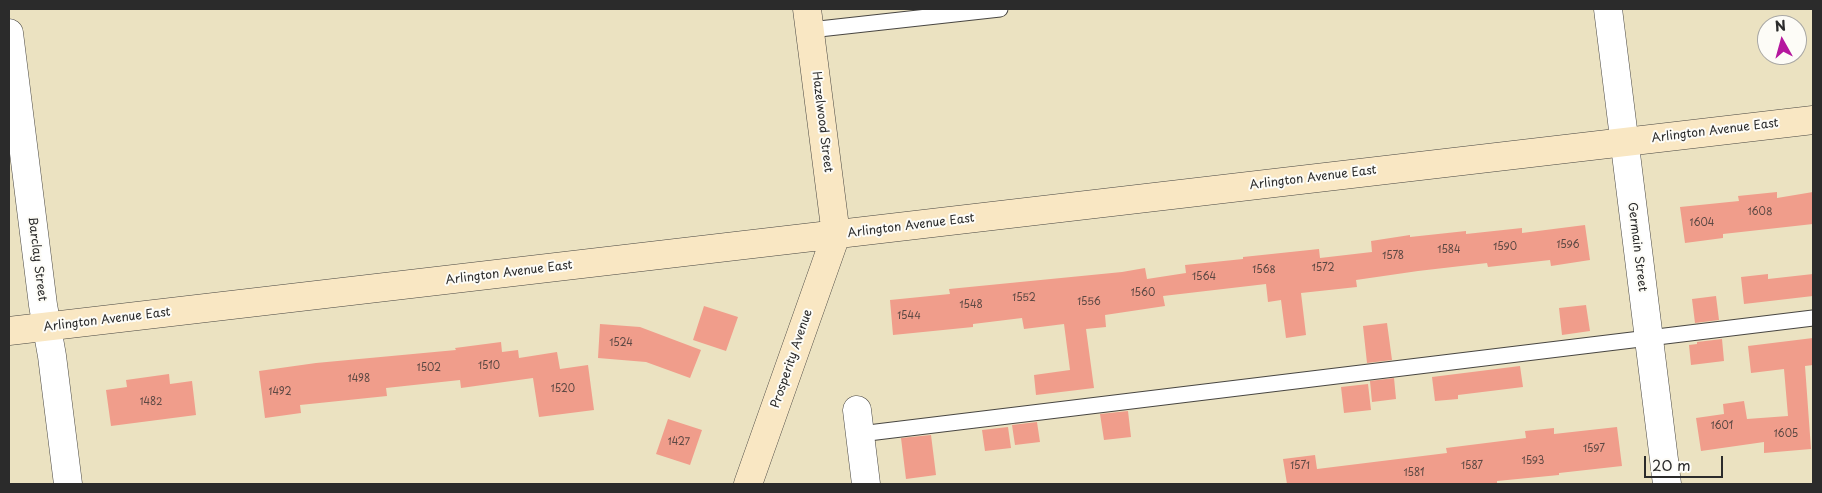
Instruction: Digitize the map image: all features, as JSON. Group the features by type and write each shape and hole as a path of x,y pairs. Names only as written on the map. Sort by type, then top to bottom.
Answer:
{"street":[{"name":"Germain Street","path":"1608,9 1667,484"},
{"name":"Hazelwood Street","path":"809,19 836,235"},
{"name":"Barclay Street","path":"9,34 68,484"},
{"name":"Arlington Avenue East","path":"9,331 1813,120"},
{"name":"Prosperity Avenue","path":"748,484 836,235"},
{"path":"859,422 866,484"}],"lane":[{"path":"809,19 1000,9"},
{"path":"859,422 1649,338 1813,318"}],"building":[{"path":"1777,192 1777,198 1813,192 1813,224 1723,234 1723,238 1685,243 1680,207 1739,201 1738,196"},
{"path":"1585,225 1590,260 1551,266 1550,260 1488,267 1487,263 1356,280 1357,287 1301,293 1306,335 1286,338 1281,300 1268,302 1266,284 1163,296 1165,306 1105,315 1106,327 1086,329 1094,388 1036,395 1034,375 1070,370 1064,324 1024,329 1022,318 973,324 973,327 893,335 890,300 950,294 949,289 1122,272 1145,268 1147,279 1186,273 1185,265 1243,259 1243,257 1319,249 1320,258 1372,252 1371,241 1410,235 1410,237 1466,231 1466,234 1522,228 1522,233"},
{"path":"1768,274 1768,279 1813,274 1813,296 1744,304 1741,277"},
{"path":"1716,296 1719,320 1695,323 1692,299"},
{"path":"1586,305 1590,331 1562,335 1559,308"},
{"path":"704,306 738,317 726,351 693,340"},
{"path":"1387,323 1392,360 1367,363 1363,326"},
{"path":"600,324 640,327 701,350 690,378 646,362 598,358"},
{"path":"1813,338 1813,365 1805,366 1811,449 1764,453 1764,442 1701,451 1696,418 1724,414 1723,404 1744,401 1747,419 1788,416 1784,369 1751,373 1748,346"},
{"path":"1722,339 1724,361 1691,365 1689,345 1697,344 1697,342"},
{"path":"501,342 502,352 518,350 519,358 557,352 560,369 588,365 594,410 539,417 533,378 461,388 460,380 386,388 387,396 300,405 301,413 265,418 259,371 316,363 456,350 455,348"},
{"path":"1520,366 1523,387 1458,395 1458,399 1435,401 1432,377"},
{"path":"169,374 170,384 192,381 196,415 111,426 106,390 127,387 126,380"},
{"path":"1394,378 1396,399 1372,402 1370,381"},
{"path":"1368,384 1371,410 1344,413 1341,387"},
{"path":"1128,411 1131,437 1104,440 1100,414"},
{"path":"668,419 702,430 690,465 656,454"},
{"path":"1037,422 1040,442 1015,445 1012,425"},
{"path":"1008,427 1011,448 985,451 982,430"},
{"path":"1617,427 1622,466 1497,481 1497,484 1287,484 1283,459 1315,455 1317,469 1447,453 1446,448 1526,438 1525,431 1554,428 1554,434"},
{"path":"931,435 936,475 906,479 901,438"}]}
